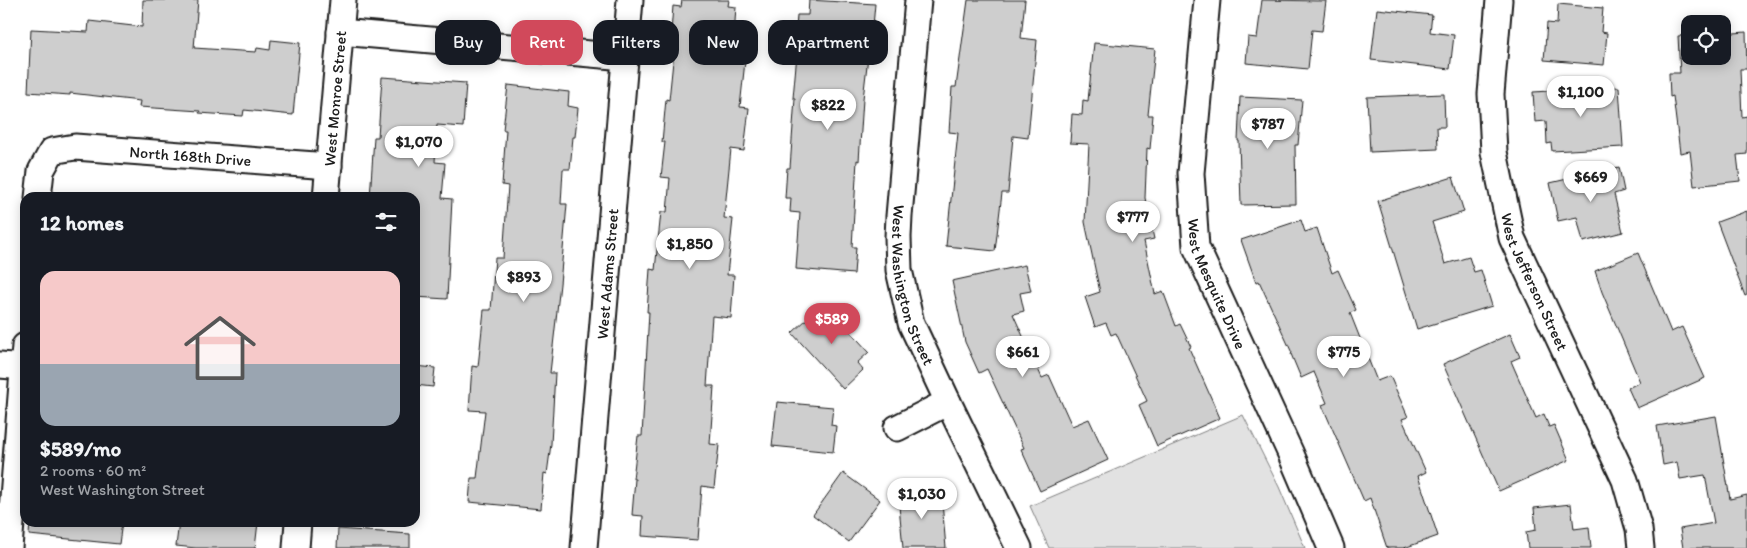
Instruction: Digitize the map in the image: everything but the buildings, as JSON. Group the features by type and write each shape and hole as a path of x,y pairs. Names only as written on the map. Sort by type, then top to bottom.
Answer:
{"street":[{"name":"West Monroe Street","path":"326,192 343,0"},
{"name":"West Adams Street","path":"628,20 630,0"},
{"name":"West Washington Street","path":"918,0 899,216 899,270 911,323 1019,548"},
{"name":"West Mesquite Drive","path":"1207,0 1191,173 1196,247 1290,452 1331,548"},
{"name":"West Jefferson Street","path":"1499,0 1491,94 1494,152 1512,238 1625,480 1639,529 1641,548"},
{"path":"340,32 593,54"},
{"name":"West Adams Street","path":"584,548 624,65"},
{"name":"North 168th Drive","path":"39,192 41,171 52,151 75,147 328,166"},
{"path":"9,548 16,360"},
{"path":"896,428 948,402"},
{"path":"296,548 298,527"}],"shaded area":[{"path":"1243,415 1279,487 1305,548 1049,548 1030,506"}]}
